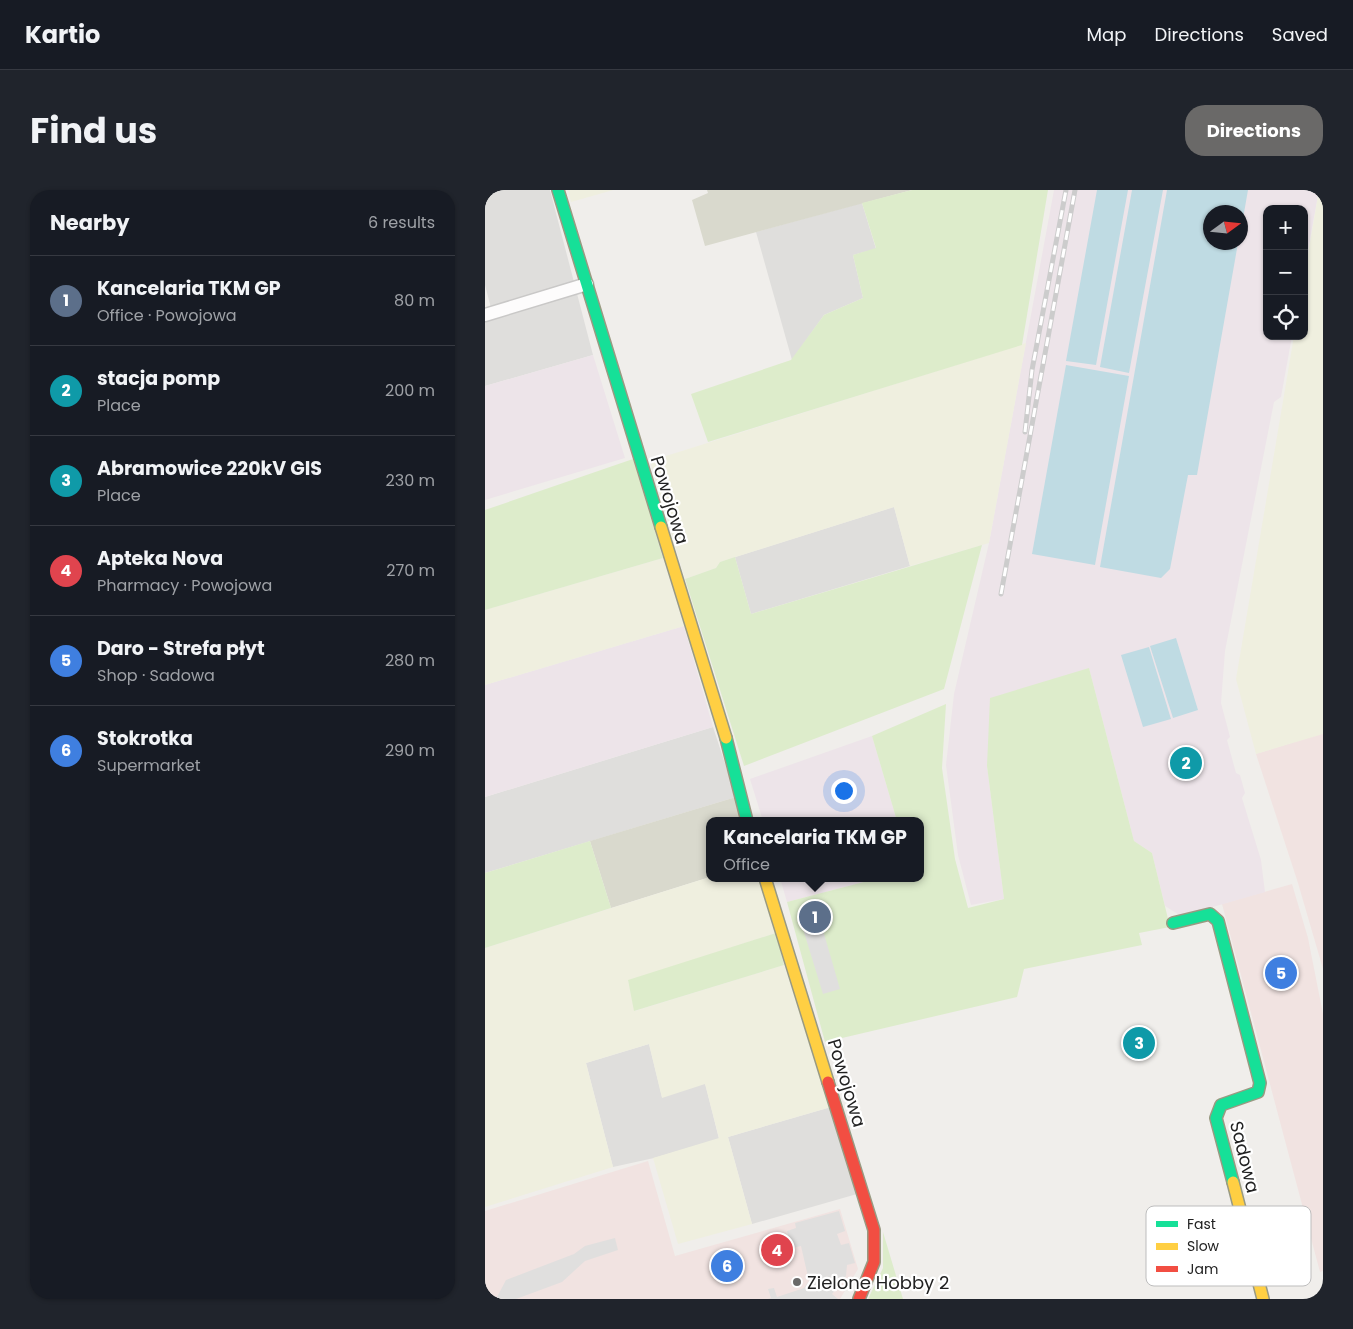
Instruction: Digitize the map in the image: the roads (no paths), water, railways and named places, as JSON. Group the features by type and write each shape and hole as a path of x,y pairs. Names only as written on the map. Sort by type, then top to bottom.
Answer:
{"street":[{"name":"Powojowa","path":"558,190 727,742 746,817"},
{"path":"485,316 587,284"},
{"name":"Powojowa","path":"766,882 872,1224 875,1248 874,1262 859,1299"},
{"name":"Sadowa","path":"1173,924 1210,914 1218,921 1260,1083 1258,1092 1221,1105 1217,1118 1239,1206"},
{"name":"Sadowa","path":"1260,1286 1263,1299"}],"water":[{"path":"1097,190 1128,190 1096,365 1066,361"},
{"path":"1132,190 1163,190 1129,373 1100,367"},
{"path":"1167,190 1248,190 1245,205 1203,205 1203,250 1237,250 1197,475 1188,475 1170,569 1161,578 1100,567"},
{"path":"1066,365 1129,376 1095,565 1032,554"},
{"path":"1176,638 1198,710 1173,718 1150,646"},
{"path":"1149,647 1171,719 1143,727 1121,655"}],"railway":[{"path":"1025,432 1032,370 1066,190"},
{"path":"1001,594 1075,190"}],"place":[{"name":"stacja pomp","path":"1186,763"},
{"name":"Kancelaria TKM GP","path":"815,917"},
{"name":"Daro - Strefa płyt","path":"1281,973"},
{"name":"Abramowice 220kV GIS","path":"1139,1043"},
{"name":"Apteka Nova","path":"777,1250"},
{"name":"Stokrotka","path":"727,1266"},
{"name":"Zielone Hobby 2","path":"797,1282"}]}
